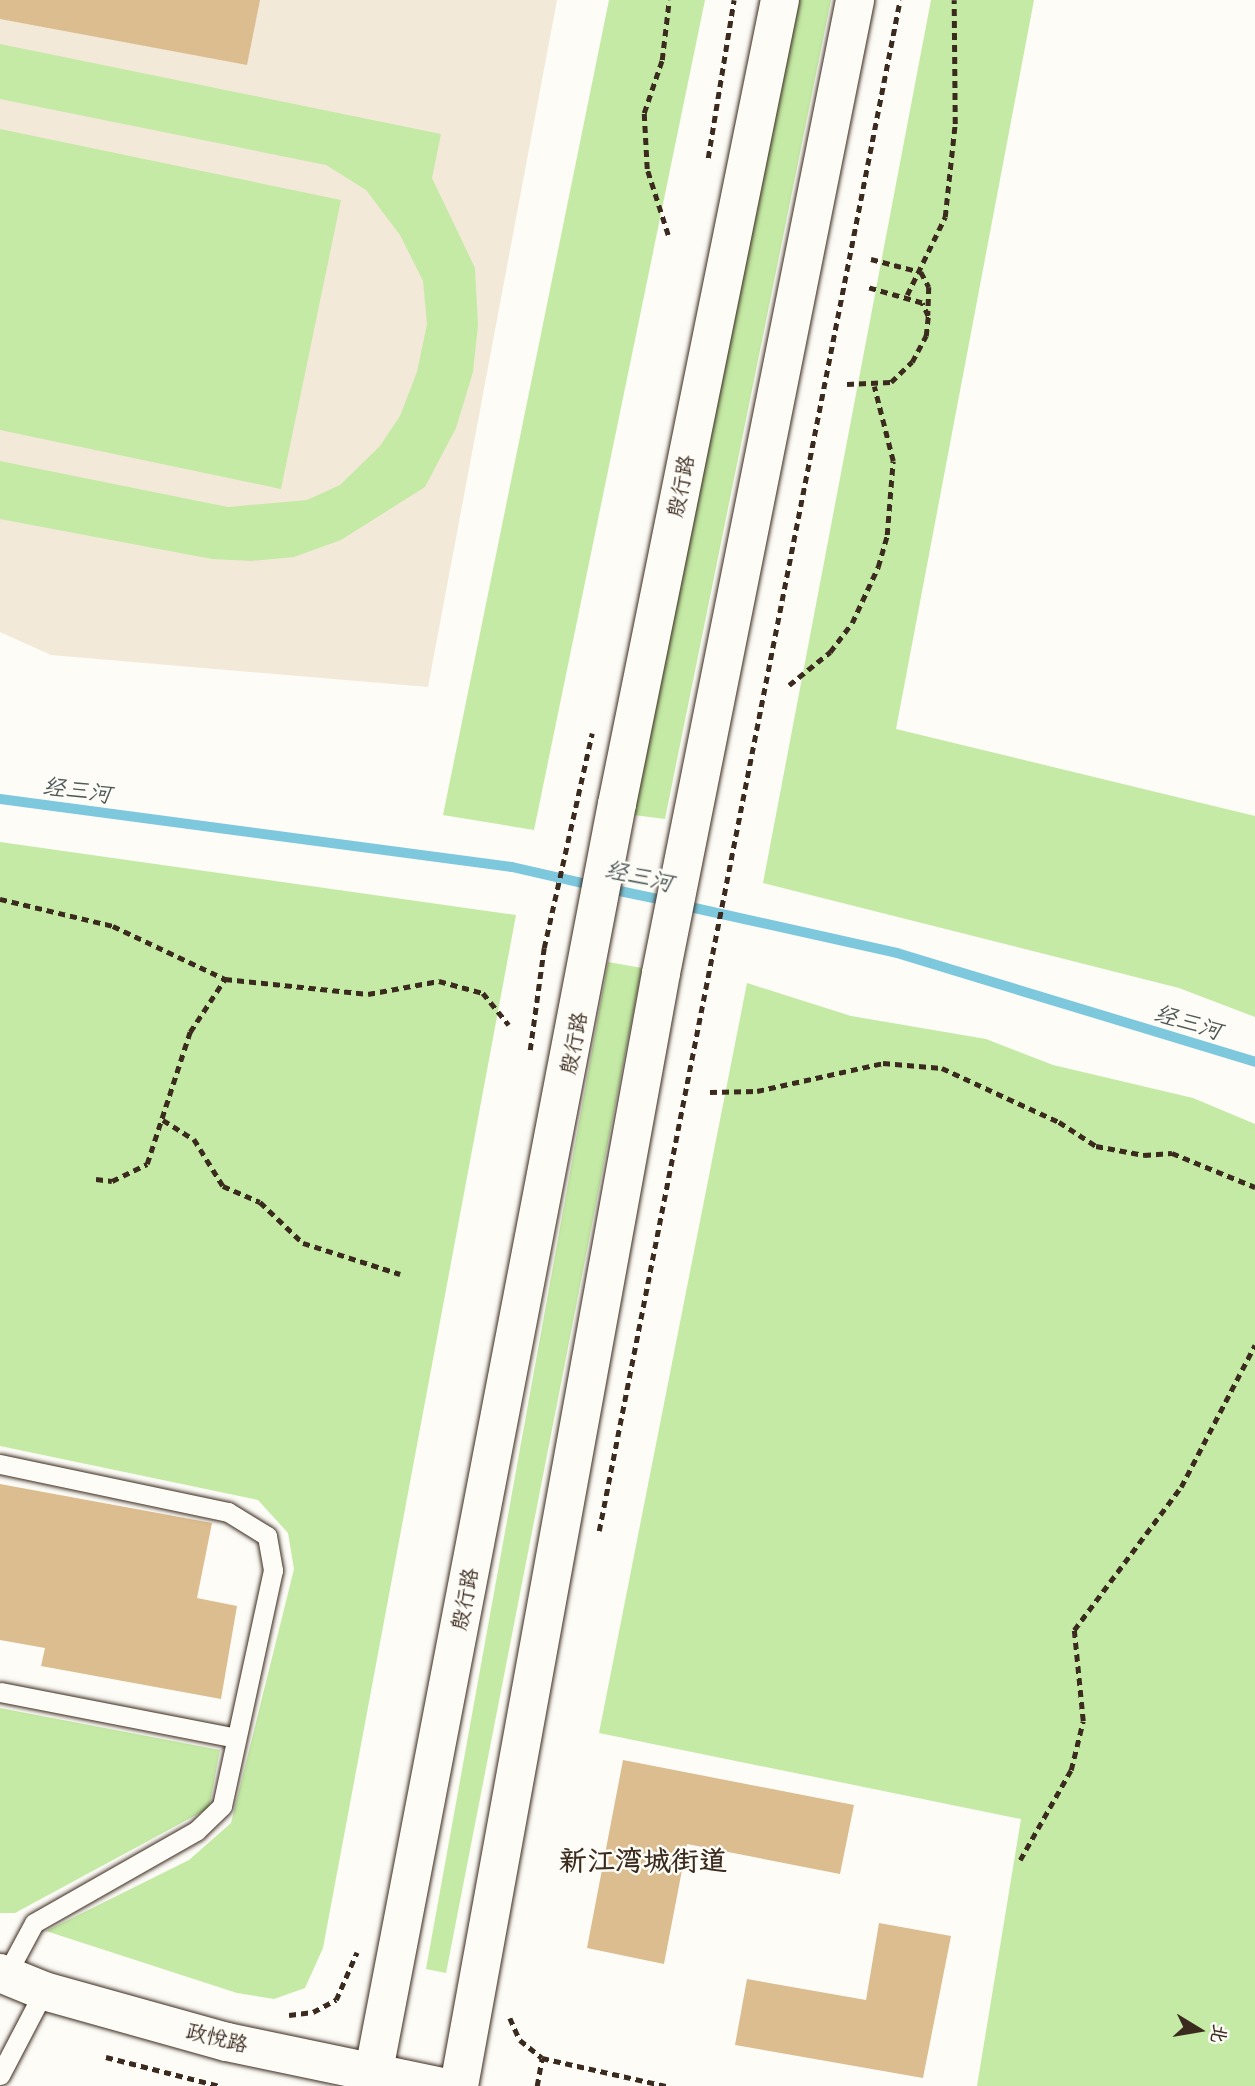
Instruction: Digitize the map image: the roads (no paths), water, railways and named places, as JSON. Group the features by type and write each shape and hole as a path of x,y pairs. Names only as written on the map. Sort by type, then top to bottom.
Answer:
{"main road":[{"name":"殷行路","path":"372,2080 590,960 617,804 780,0"},
{"path":"459,2086 661,973 855,0"},
{"name":"政悦路","path":"3,1974 44,1991 372,2080 438,2086"}],"lane":[{"path":"0,1464 228,1512 267,1536 273,1570 222,1805 213,1819 34,1923 3,1974"},
{"path":"0,1692 236,1738"},
{"path":"13,2086 0,2078 44,1991"}],"waterway":[{"name":"经三河","path":"0,799 512,867 595,886"},
{"name":"经三河","path":"610,889 667,901"},
{"name":"经三河","path":"681,905 897,953 1255,1062"}],"district":[{"name":"新江湾城街道","path":"643,1860"}]}
